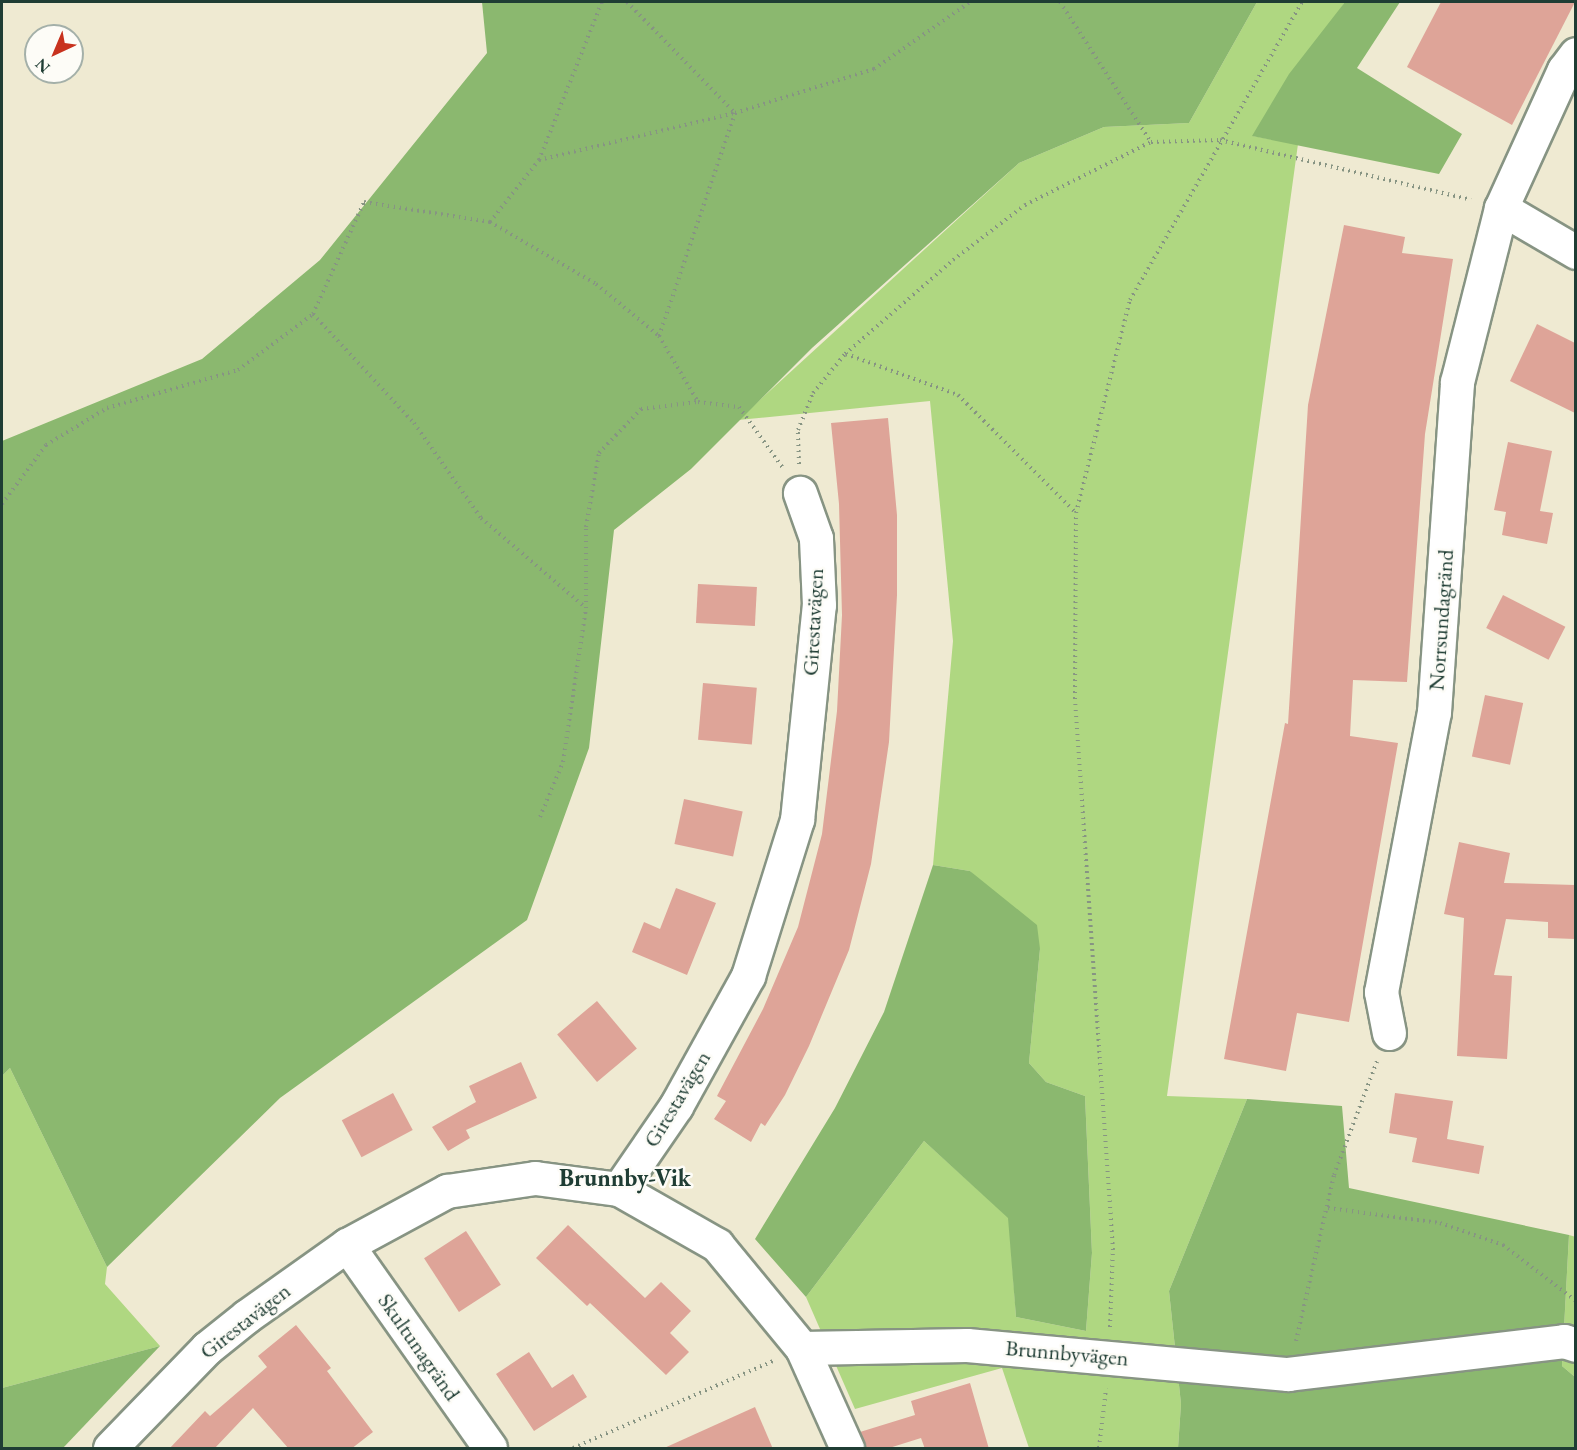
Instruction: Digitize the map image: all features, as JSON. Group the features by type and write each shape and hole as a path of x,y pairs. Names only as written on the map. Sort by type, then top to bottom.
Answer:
{"street":[{"name":"Norrsundagränd","path":"1389,1033 1381,992 1434,712 1457,382 1501,208 1564,70 1575,54"},
{"path":"1501,208 1575,252"},
{"name":"Girestavägen","path":"110,1449 207,1348 347,1245 447,1191 535,1178 619,1190 675,1106 748,976 797,820 819,605 816,538 801,493"},
{"path":"619,1190 717,1245 802,1348 847,1449"},
{"name":"Skultunagränd","path":"347,1245 490,1449"},
{"name":"Brunnbyvägen","path":"802,1348 967,1346 1109,1356 1288,1374 1564,1341 1575,1345"}],"path":[{"path":"490,222 539,160 602,2"},
{"path":"627,2 735,113"},
{"path":"539,160 735,113 874,69 970,2"},
{"path":"1060,2 1151,142"},
{"path":"1099,1449 1109,1356 1113,1250 1075,699 1076,513 1130,300 1220,140 1302,2"},
{"path":"659,336 735,113"},
{"path":"801,493 798,430 813,393 845,354 953,260 1025,205 1151,142 1220,140 1501,208"},
{"path":"2,504 46,445 106,408 238,370 314,314 364,202 490,222 596,284 659,336 698,402"},
{"path":"314,314 414,423 481,518 586,608"},
{"path":"845,354 958,395 1076,513"},
{"path":"540,817 563,762 586,608 586,527 599,453 641,409 698,402 739,407 801,493"},
{"path":"1288,1374 1334,1175 1389,1033"},
{"path":"1328,1208 1440,1223 1503,1245 1575,1301"},
{"path":"573,1449 802,1348"}],"green space":[{"path":"482,2 1257,2 1189,123 1104,127 1019,163 812,348 691,469 614,530 589,748 527,920 280,1098 107,1267 10,1068 2,1076 2,441 202,359 320,260 487,53"},
{"path":"1257,2 1345,2 1253,136 1298,144 1167,1096 1247,1099 1169,1291 1181,1404 1178,1448 1029,1448 1002,1368 855,1409 806,1297 924,1141 1009,1218 1016,1317 1086,1331 1092,1253 1085,1096 1046,1082 1029,1063 1040,949 970,871 933,865 953,641 930,401 738,420 1019,163 1104,127 1189,123"},
{"path":"1345,2 1400,2 1357,68 1462,134 1439,174 1252,136 1289,74"},
{"path":"933,865 970,871 1037,925 1040,949 1029,1063 1046,1082 1085,1096 1092,1253 1086,1331 1016,1317 1008,1218 924,1141 806,1297 755,1239 835,1108 884,1012"},
{"path":"10,1068 107,1267 105,1284 160,1346 2,1388 2,1076"},
{"path":"1247,1099 1342,1106 1349,1188 1569,1235 1562,1366 1575,1377 1575,1448 1178,1448 1181,1404 1169,1291"},
{"path":"1569,1235 1576,1237 1575,1377 1562,1366"},
{"path":"160,1346 63,1448 2,1448 2,1388"}],"building":[{"path":"1441,2 1575,2 1512,125 1407,67"},
{"path":"1344,225 1405,237 1402,253 1453,259 1425,434 1407,682 1353,680 1350,736 1398,743 1349,1022 1297,1013 1286,1071 1224,1059 1285,723 1288,724 1308,405"},
{"path":"1537,324 1575,343 1575,413 1510,381"},
{"path":"888,418 897,515 897,595 889,742 871,864 849,950 809,1046 785,1095 765,1126 761,1123 751,1142 714,1119 726,1101 717,1096 763,1009 798,927 822,834 837,711 842,615 839,504 831,423"},
{"path":"1508,442 1552,451 1540,511 1553,513 1547,544 1502,535 1506,512 1494,510"},
{"path":"698,584 757,587 755,626 696,623"},
{"path":"1503,595 1565,627 1549,660 1486,628"},
{"path":"703,683 757,688 752,744 698,740"},
{"path":"1485,695 1523,703 1510,765 1472,757"},
{"path":"684,799 743,811 733,856 674,844"},
{"path":"1459,842 1510,853 1504,883 1575,885 1575,939 1548,938 1548,922 1506,919 1494,975 1512,976 1507,1059 1457,1056 1464,918 1444,914"},
{"path":"676,888 716,903 687,975 632,952 644,922 660,929"},
{"path":"597,1001 637,1048 597,1082 557,1034"},
{"path":"521,1062 537,1098 466,1130 470,1138 448,1151 432,1127 476,1102 469,1086"},
{"path":"393,1093 413,1130 362,1157 342,1120"},
{"path":"1395,1093 1453,1101 1447,1139 1484,1146 1479,1174 1412,1162 1417,1138 1389,1133"},
{"path":"568,1225 645,1298 661,1282 691,1311 670,1333 689,1352 666,1375 590,1303 587,1306 536,1258"},
{"path":"466,1231 501,1285 459,1312 424,1258"},
{"path":"296,1325 331,1368 327,1371 373,1432 351,1449 289,1449 253,1408 214,1449 169,1449 205,1411 210,1416 267,1367 258,1356"},
{"path":"529,1352 552,1388 573,1374 587,1397 534,1431 496,1374"},
{"path":"970,1383 989,1449 925,1449 921,1438 886,1449 866,1449 860,1432 915,1415 911,1401"},
{"path":"755,1407 773,1449 662,1449"}],"district":[{"name":"Brunnby-Vik","path":"625,1178"}]}
